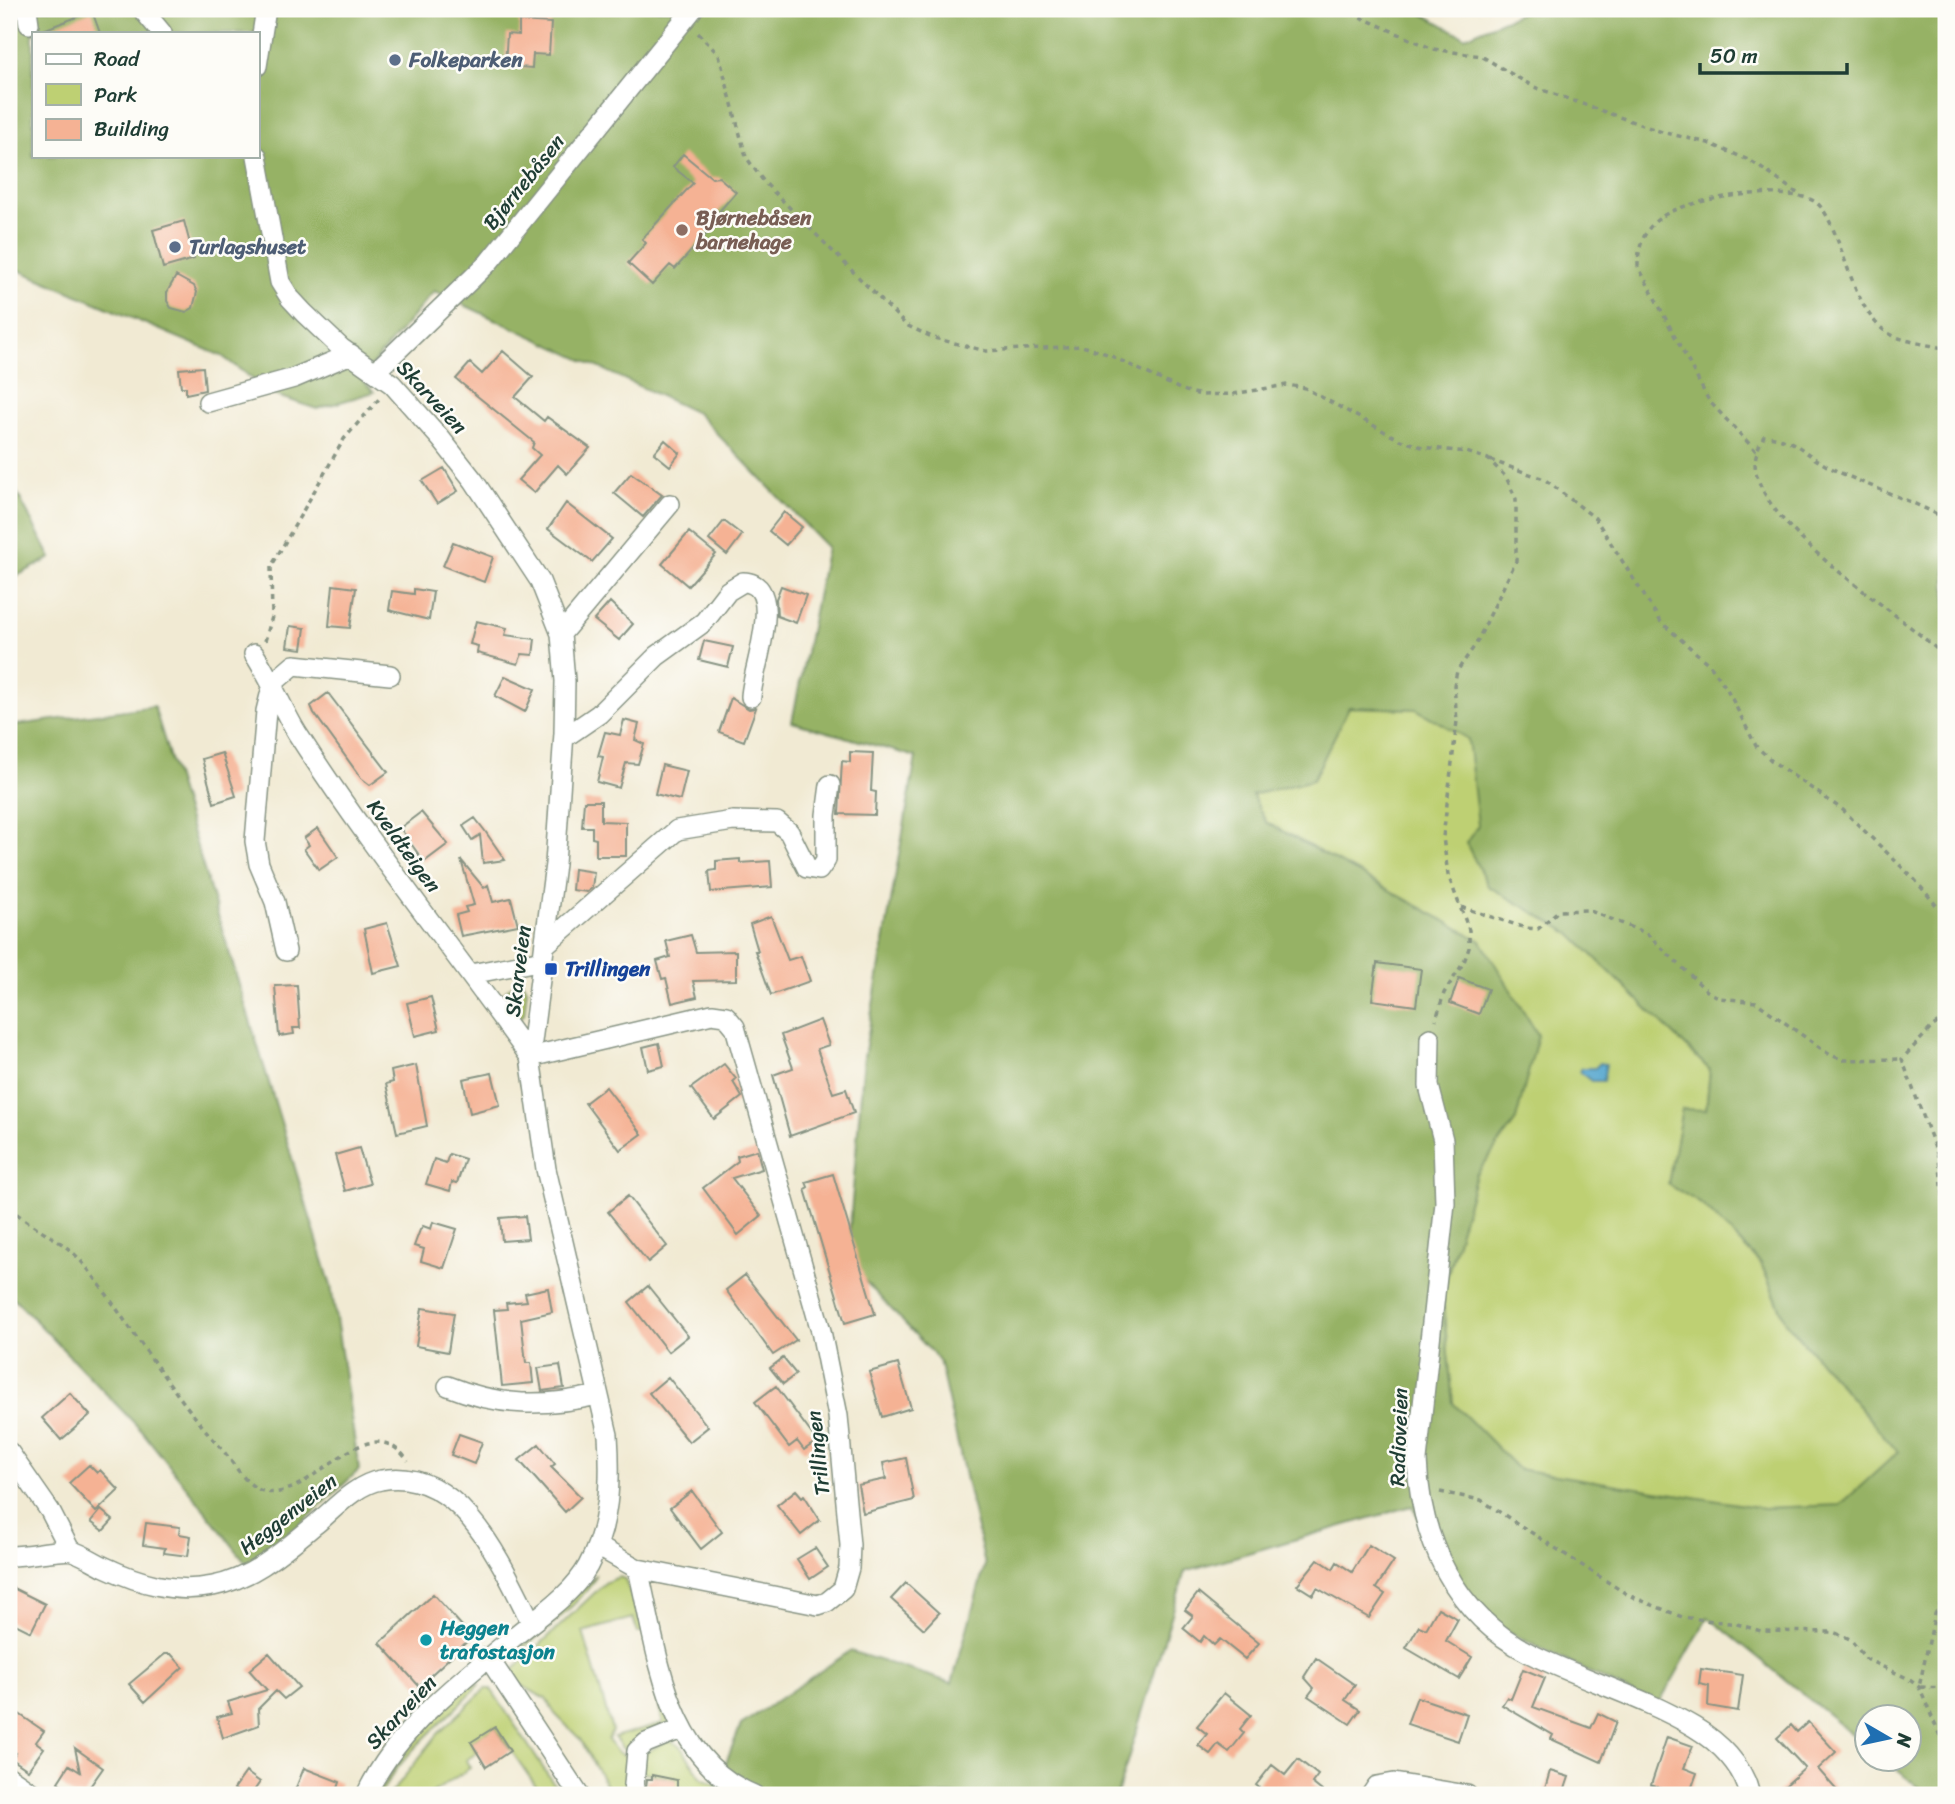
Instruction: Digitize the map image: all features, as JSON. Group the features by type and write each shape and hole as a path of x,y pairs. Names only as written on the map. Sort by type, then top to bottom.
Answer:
{"street":[{"path":"142,9 161,32"},
{"path":"259,53 266,9"},
{"name":"Bjørnebåsen","path":"376,371 488,262 688,14"},
{"name":"Skarveien","path":"257,158 281,282 290,299 351,354 392,384 441,439 488,501 540,581 562,634 564,738 555,864 530,1056 546,1169 608,1435 611,1470 607,1512 597,1546 576,1582 488,1657 389,1754 366,1795"},
{"path":"208,402 294,378 351,354"},
{"path":"562,634 670,503"},
{"path":"564,738 599,714 657,656 705,622 728,591 743,582 757,585 762,590 766,614 751,697"},
{"name":"Kveldteigen","path":"254,654 273,683 295,730 364,831 530,1056"},
{"path":"286,951 275,902 259,864 255,841 264,725 273,683 294,665 390,676"},
{"path":"471,974 544,953 677,830 733,821 777,822 789,832 807,868 819,870 826,860 826,815 831,785"},
{"name":"Trillingen","path":"530,1056 712,1014 719,1014 731,1020 750,1072 832,1381 850,1545 847,1578 835,1596 818,1605 638,1569 597,1546"},
{"name":"Radioveien","path":"1430,1038 1429,1086 1443,1140 1445,1203 1425,1364 1417,1460 1418,1490 1426,1524 1441,1563 1460,1596 1483,1621 1527,1652 1672,1713 1713,1739 1731,1757 1750,1795"},
{"path":"448,1386 477,1398 507,1403 568,1400 598,1395"},
{"path":"9,1452 50,1511 70,1550"},
{"name":"Heggenveien","path":"9,1556 70,1550 150,1584 183,1589 215,1586 261,1568 355,1491 380,1480 404,1479 429,1487 458,1505 481,1530 500,1557 531,1622"},
{"path":"638,1569 681,1730 697,1755 712,1769 740,1790 754,1795"},
{"path":"488,1657 579,1795"},
{"path":"633,1795 637,1751 646,1743 681,1730"},
{"path":"9,1777 35,1795"},
{"path":"1371,1795 1377,1786 1394,1783 1466,1795"}],"path":[{"path":"1342,9 1433,49 1481,56 1534,87 1662,132 1708,143 1751,161 1802,196 1816,202 1827,217 1856,292 1875,323 1887,333 1946,349"},
{"path":"688,14 719,55 746,157 764,181 906,325 934,338 986,351 1082,345 1182,390 1201,395 1233,394 1287,385 1305,388 1400,440 1422,447 1466,452 1544,480 1595,518 1661,622 1711,666 1727,689 1756,746 1772,761 1843,810 1915,880 1946,917"},
{"path":"1756,451 1709,401 1638,266 1638,246 1654,221 1676,209 1754,192 1802,196"},
{"path":"254,654 268,637 272,617 271,567 288,532 344,439 392,384"},
{"path":"1946,519 1824,465 1798,444 1782,437 1764,436 1756,451 1756,472 1775,510 1815,550 1946,658"},
{"path":"1430,1038 1444,992 1464,962 1469,948 1468,930 1448,875 1443,837 1457,721 1457,671 1476,644 1516,561 1516,499 1506,478 1488,459"},
{"path":"1460,906 1526,928 1538,929 1558,911 1588,910 1626,923 1646,933 1707,991 1720,998 1756,1002 1830,1055 1844,1060 1902,1059 1933,1026 1946,1017"},
{"path":"1902,1059 1939,1159 1946,1221"},
{"path":"9,1207 21,1218 56,1237 81,1261 201,1426 253,1486 267,1492 284,1490 318,1474 343,1453 366,1443 387,1444 401,1451 429,1487"},
{"path":"1418,1490 1461,1494 1481,1500 1628,1595 1682,1617 1737,1624 1761,1631 1833,1632 1850,1639 1866,1659 1907,1678 1919,1687 1946,1750"},
{"path":"1919,1687 1935,1614 1946,1593"},
{"path":"1919,1687 1946,1688"}],"green space":[{"path":"9,9 1414,9 1465,37 1530,9 1946,9 1946,1795 1929,1795 1900,1772 1924,1772 1924,1702 1854,1702 1854,1735 1708,1617 1658,1706 1473,1615 1412,1506 1185,1571 1117,1795 718,1795 715,1789 741,1725 850,1651 952,1683 985,1565 939,1360 847,1262 864,1057 916,757 792,722 827,547 697,413 434,291 361,378 374,392 317,409 274,395 222,356 9,266","holes":["1349,707 1416,709 1468,739 1478,825 1466,843 1488,886 1571,934 1710,1070 1706,1110 1682,1109 1668,1184 1703,1205 1761,1263 1786,1322 1898,1452 1840,1505 1763,1508 1518,1469 1453,1403 1442,1294 1476,1175 1516,1120 1538,1035 1481,941 1266,822 1252,795 1313,780"]},
{"path":"9,485 16,491 51,558 9,580"},
{"path":"154,706 331,1286 359,1470 252,1570 141,1430 9,1293 9,726"},
{"path":"1349,707 1416,709 1468,739 1488,886 1571,934 1710,1070 1706,1111 1682,1110 1668,1184 1703,1205 1761,1264 1786,1322 1899,1453 1840,1506 1763,1508 1543,1476 1449,1450 1453,1403 1442,1294 1476,1175 1516,1120 1481,941 1266,822 1252,795 1313,780"},
{"path":"521,981 527,989 524,1014 520,1018 514,1015 505,991"},
{"path":"595,1576 583,1594 558,1619 513,1654"},
{"path":"619,1577 625,1579 644,1631 638,1633 633,1618 583,1632 612,1730 608,1740 617,1752 630,1758 628,1795 611,1795 580,1739 555,1714 546,1699 517,1683 512,1671 606,1582"},
{"path":"471,1684 479,1684 413,1750 380,1795 375,1795 417,1736"},
{"path":"485,1689 491,1689 561,1795 542,1795 495,1727 471,1742 477,1753 466,1760 470,1768 429,1795 390,1795 438,1734"},
{"path":"665,1705 669,1725 629,1751 623,1749 614,1737 663,1723 659,1707"},
{"path":"669,1739 681,1747 702,1778 740,1795 676,1795 676,1779 638,1771 642,1755"}],"water":[{"path":"1600,1063 1606,1064 1603,1081 1591,1081 1580,1072 1582,1068 1595,1068"}],"building":[{"path":"92,11 100,32 38,32"},
{"path":"519,21 551,23 549,55 533,54 532,68 505,66 507,34 519,35"},
{"path":"683,154 712,178 719,177 736,192 717,214 721,218 675,269 670,265 652,285 628,263 646,243 642,239 693,183 673,167"},
{"path":"184,221 194,259 163,268 153,230"},
{"path":"176,276 194,286 197,292 193,308 186,312 171,308 167,301 167,292"},
{"path":"503,351 533,377 515,397 544,421 547,417 590,448 567,474 558,465 534,493 518,480 540,455 532,448 534,442 456,379 470,363 482,374"},
{"path":"203,367 205,390 186,394 186,387 181,387 179,369"},
{"path":"665,440 680,453 670,466 654,453"},
{"path":"444,468 458,491 437,504 422,481"},
{"path":"631,473 662,495 643,517 614,493"},
{"path":"566,503 612,539 592,562 548,529"},
{"path":"784,512 802,527 786,545 769,531"},
{"path":"724,521 742,535 727,555 709,540"},
{"path":"689,532 716,554 688,586 662,564"},
{"path":"453,542 493,557 484,582 443,566"},
{"path":"333,585 356,588 350,628 329,626"},
{"path":"781,586 806,595 796,623 777,616 776,599"},
{"path":"414,589 433,592 429,620 389,610 392,591 414,594"},
{"path":"610,602 633,624 619,640 594,620"},
{"path":"476,621 507,628 505,635 535,639 533,655 522,654 518,664 477,653 478,646 470,644"},
{"path":"290,626 305,628 302,649 287,647"},
{"path":"704,641 733,647 728,667 699,660"},
{"path":"505,676 535,689 525,712 495,696"},
{"path":"328,693 388,772 370,785 361,778 314,713 311,706"},
{"path":"731,698 749,709 756,708 744,741 719,732"},
{"path":"624,720 639,724 635,740 644,744 638,764 626,763 619,788 597,782 603,757 598,756 605,732 620,735"},
{"path":"850,752 873,753 871,791 876,792 875,815 839,814 842,761 850,762"},
{"path":"222,753 236,796 214,803 202,759"},
{"path":"662,765 687,771 680,800 655,794"},
{"path":"584,801 601,801 601,821 626,822 626,856 596,856 596,839 592,838 592,827 582,827"},
{"path":"421,812 448,844 424,862 400,828"},
{"path":"475,818 505,860 483,863 480,835 472,840 463,826"},
{"path":"318,828 338,857 319,870 304,849 309,845 304,838"},
{"path":"740,859 740,863 770,861 772,887 711,892 709,871 716,870 716,861"},
{"path":"461,860 484,888 488,885 493,902 511,898 518,925 461,936 456,915 467,912 465,907 474,905"},
{"path":"574,869 594,872 592,888 587,892 572,890"},
{"path":"771,916 788,960 801,956 810,981 771,995 755,951 758,951 750,924"},
{"path":"387,923 401,966 373,973 364,929"},
{"path":"691,935 696,952 736,951 736,980 693,981 697,997 672,1003 666,978 662,979 657,961 670,957 666,941"},
{"path":"1377,963 1421,969 1416,1006 1372,1000"},
{"path":"1459,978 1488,989 1479,1014 1450,1003"},
{"path":"297,985 300,1028 293,1028 294,1034 279,1036 275,986"},
{"path":"431,997 439,1030 415,1036 407,1003"},
{"path":"820,1020 829,1045 817,1049 833,1093 846,1089 854,1113 790,1136 773,1075 793,1068 781,1035"},
{"path":"659,1043 664,1066 648,1070 643,1047"},
{"path":"724,1064 736,1079 733,1082 742,1097 714,1119 691,1088"},
{"path":"416,1065 427,1126 397,1133 386,1084 393,1082 391,1071"},
{"path":"492,1073 500,1105 470,1113 463,1079"},
{"path":"606,1087 642,1134 620,1150 585,1103"},
{"path":"359,1148 370,1184 345,1191 335,1155"},
{"path":"757,1150 762,1169 732,1178 761,1216 738,1235 703,1188 738,1161 737,1156"},
{"path":"449,1154 465,1159 457,1183 452,1182 450,1191 426,1184 434,1159 446,1163"},
{"path":"833,1174 875,1314 845,1323 805,1189 808,1187 806,1182"},
{"path":"628,1196 667,1246 648,1262 608,1212"},
{"path":"525,1216 528,1239 502,1241 500,1218"},
{"path":"433,1222 457,1229 444,1268 421,1261 424,1249 414,1246 423,1226 431,1229"},
{"path":"745,1275 796,1340 773,1355 726,1290"},
{"path":"648,1286 688,1336 668,1352 629,1302"},
{"path":"548,1288 552,1312 521,1319 526,1363 531,1363 533,1383 502,1386 494,1310 507,1309 506,1303 527,1301 525,1293"},
{"path":"422,1308 454,1313 448,1352 416,1346"},
{"path":"783,1358 796,1374 783,1384 770,1368"},
{"path":"898,1364 911,1408 882,1417 869,1372"},
{"path":"560,1365 564,1388 542,1391 538,1368"},
{"path":"668,1377 708,1427 689,1442 649,1393"},
{"path":"776,1386 817,1441 804,1450 797,1441 789,1447 755,1402"},
{"path":"70,1393 90,1415 61,1440 42,1418"},
{"path":"459,1434 482,1442 474,1464 451,1455"},
{"path":"539,1444 555,1464 551,1467 581,1497 565,1512 519,1460"},
{"path":"906,1458 914,1500 863,1513 858,1485 886,1479 883,1463"},
{"path":"89,1465 97,1473 100,1470 119,1490 96,1512 69,1483"},
{"path":"796,1490 802,1497 804,1495 820,1520 801,1535 777,1505"},
{"path":"692,1491 722,1532 701,1549 670,1508"},
{"path":"101,1510 113,1520 103,1531 91,1522"},
{"path":"146,1523 180,1527 179,1534 191,1536 188,1556 164,1553 165,1548 143,1545"},
{"path":"1369,1545 1394,1561 1376,1588 1385,1594 1369,1618 1317,1588 1313,1595 1297,1585 1318,1559 1333,1569 1337,1562 1352,1572"},
{"path":"815,1548 828,1567 810,1579 797,1559"},
{"path":"906,1583 939,1613 924,1629 891,1599"},
{"path":"9,1586 45,1604 31,1632 9,1621"},
{"path":"1198,1593 1259,1643 1245,1659 1220,1639 1214,1645 1204,1636 1200,1642 1183,1628 1193,1616 1185,1610"},
{"name":"Heggen trafostasjon","path":"433,1594 472,1637 419,1686 380,1643"},
{"path":"1438,1608 1458,1619 1446,1641 1472,1657 1459,1679 1406,1648 1419,1626 1426,1629"},
{"path":"269,1653 299,1687 284,1699 276,1691 258,1709 259,1725 223,1738 217,1717 232,1713 228,1702 267,1690 249,1670"},
{"path":"165,1654 171,1654 183,1667 145,1702 129,1684"},
{"path":"1316,1658 1355,1685 1345,1700 1360,1710 1350,1724 1308,1696 1314,1688 1304,1677"},
{"path":"1523,1669 1545,1678 1533,1707 1591,1728 1598,1713 1616,1722 1601,1762 1551,1739 1553,1735 1502,1705 1507,1697 1511,1699"},
{"path":"1701,1669 1743,1675 1738,1711 1708,1706 1709,1686 1699,1684"},
{"path":"1224,1693 1251,1715 1240,1729 1244,1733 1229,1752 1218,1744 1210,1754 1198,1745 1207,1734 1197,1726"},
{"path":"1417,1697 1467,1714 1458,1741 1407,1724"},
{"path":"9,1707 44,1731 36,1742 44,1748 28,1770 12,1759 16,1753 9,1748"},
{"path":"1808,1722 1836,1752 1818,1769 1841,1795 1775,1795 1805,1768 1777,1738 1791,1725 1797,1732"},
{"path":"495,1727 510,1751 486,1767 471,1742"},
{"path":"1667,1737 1693,1746 1684,1768 1697,1773 1689,1795 1677,1795 1651,1785"},
{"path":"75,1748 103,1768 84,1795 73,1795 58,1782 69,1765 80,1772"},
{"path":"1298,1759 1318,1775 1312,1783 1327,1795 1268,1795 1256,1785 1272,1765 1285,1775"},
{"path":"304,1768 340,1782 336,1795 293,1795"},
{"path":"1550,1771 1569,1777 1563,1795 1544,1792"},
{"path":"246,1772 260,1782 251,1795 243,1795 234,1789"},
{"path":"652,1775 677,1780 677,1795 645,1795 647,1779 652,1779"}],"place":[{"name":"Folkeparken","path":"395,60"},
{"name":"Bjørnebåsen barnehage","path":"682,230"},
{"name":"Turlagshuset","path":"175,247"},
{"name":"Trillingen","path":"551,969"},
{"name":"Heggen trafostasjon","path":"426,1640"}]}
